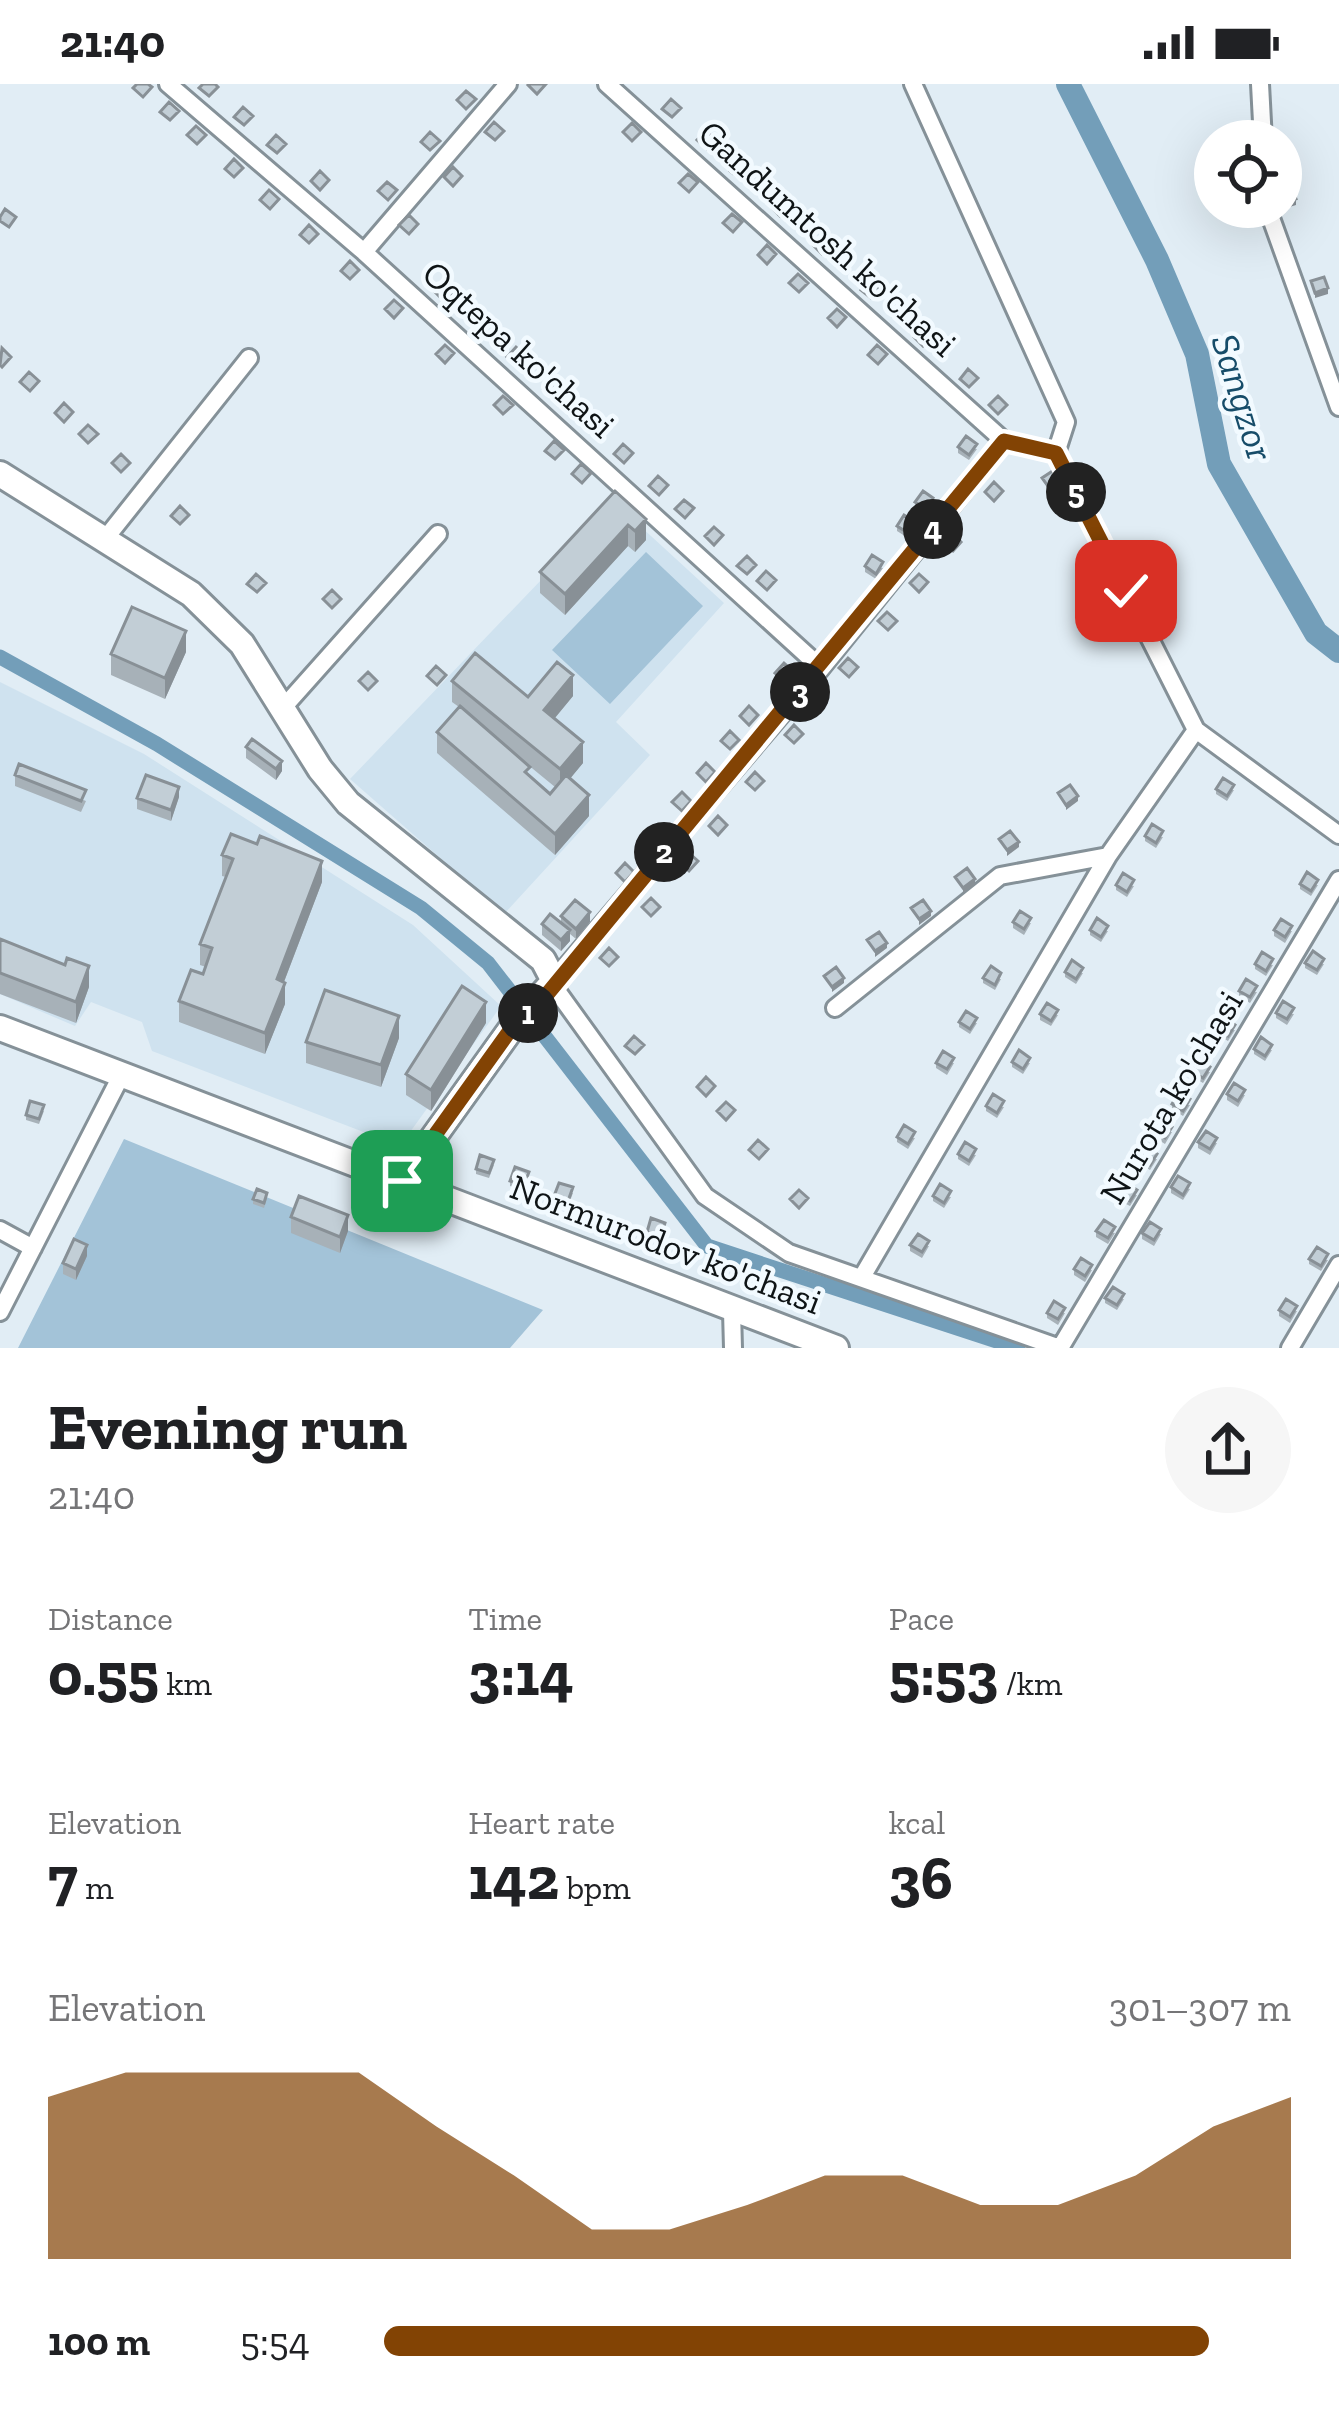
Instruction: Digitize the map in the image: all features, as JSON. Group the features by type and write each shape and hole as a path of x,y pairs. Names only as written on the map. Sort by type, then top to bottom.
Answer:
{"main road":[{"path":"0,474 191,594 242,644 348,802 543,960 550,988 511,1029 402,1181"},
{"name":"Normurodov ko'chasi","path":"0,1028 836,1348"}],"street":[{"name":"Oqtepa ko'chasi","path":"168,84 364,252 821,668"},
{"path":"364,252 508,84"},
{"name":"Gandumtosh ko'chasi","path":"607,84 1004,441"},
{"path":"914,84 1066,422 1056,453 1196,730 1339,835"},
{"path":"1260,84 1262,120"},
{"path":"1275,228 1339,407"},
{"path":"105,539 249,358"},
{"path":"1056,453 1004,441 821,668 550,988 706,1196 789,1253 1060,1348"},
{"path":"282,709 438,533"},
{"path":"862,1277 1108,856 1196,730"},
{"path":"836,1008 1000,876 1108,856"},
{"name":"Nurota ko'chasi","path":"1060,1348 1339,880"},
{"path":"0,1312 122,1074"},
{"path":"0,1230 33,1248"},
{"path":"1290,1348 1339,1265"},
{"path":"732,1311 733,1348"}],"shaded area":[{"path":"615,503 724,603 616,722 650,755 504,914 350,779"},
{"path":"646,552 703,606 610,704 552,650"},
{"path":"0,682 144,754 413,925 501,1006 400,1146 152,1051 142,1022 91,1002 75,1026 0,994"},
{"path":"124,1139 543,1310 510,1348 18,1348"}],"building":[{"path":"137,84 152,87 143,97 133,88"},
{"path":"203,84 218,87 209,96 199,88"},
{"path":"529,84 546,84 537,94"},
{"path":"466,91 476,99 466,109 457,100"},
{"path":"671,99 681,108 672,117 662,109"},
{"path":"169,102 179,111 170,120 160,112"},
{"path":"243,107 253,116 244,125 234,117"},
{"path":"494,122 504,131 495,140 485,132"},
{"path":"632,123 641,132 632,141 623,132"},
{"path":"196,126 206,135 197,144 187,135"},
{"path":"706,131 716,140 707,149 697,140"},
{"path":"430,132 440,141 430,150 421,142"},
{"path":"276,135 286,144 277,153 267,145"},
{"path":"234,159 243,168 234,177 225,169"},
{"path":"739,161 749,170 740,179 730,171"},
{"path":"453,167 462,176 453,186 444,177"},
{"path":"320,171 329,180 320,190 311,181"},
{"path":"688,174 698,182 689,192 679,183"},
{"path":"387,182 397,190 388,200 378,191"},
{"path":"269,190 279,199 270,209 260,200"},
{"path":"780,198 789,206 780,216 771,207"},
{"path":"5,209 16,217 9,227 0,221"},
{"path":"732,214 742,222 733,232 723,223"},
{"path":"409,215 418,224 409,234 399,225"},
{"path":"309,225 318,234 309,243 300,235"},
{"path":"822,236 831,244 822,254 813,245"},
{"path":"767,245 776,254 767,264 758,255"},
{"path":"350,261 359,270 350,279 341,271"},
{"path":"798,274 808,283 799,292 789,283"},
{"path":"1324,277 1328,288 1315,293 1311,281"},
{"path":"870,280 880,289 871,298 861,290"},
{"path":"444,282 453,291 444,301 435,292"},
{"path":"394,300 403,308 394,318 385,309"},
{"path":"837,309 846,317 837,327 828,318"},
{"path":"479,313 489,322 479,332 470,323"},
{"path":"923,327 932,336 923,346 914,337"},
{"path":"445,345 454,353 445,363 436,354"},
{"path":"877,345 887,354 878,364 868,355"},
{"path":"516,347 526,356 517,366 507,357"},
{"path":"2,348 11,357 2,367 0,365"},
{"path":"968,369 978,378 969,387 960,379"},
{"path":"29,372 39,381 30,391 20,382"},
{"path":"552,380 561,388 552,398 543,389"},
{"path":"503,396 513,405 503,414 494,405"},
{"path":"998,396 1007,405 998,414 989,405"},
{"path":"64,403 73,412 64,422 55,413"},
{"path":"582,407 592,416 583,426 573,417"},
{"path":"88,425 98,434 88,443 79,434"},
{"path":"966,436 977,444 969,455 958,447"},
{"path":"554,441 564,450 555,459 545,451"},
{"path":"623,444 633,453 624,463 614,454"},
{"path":"121,454 130,463 121,472 112,463"},
{"path":"581,464 591,473 582,483 572,474"},
{"path":"1054,470 1062,481 1050,489 1042,478"},
{"path":"658,476 668,485 659,495 649,486"},
{"path":"994,482 1003,491 994,501 985,492"},
{"path":"615,491 646,519 635,531 628,525 565,594 540,572"},
{"path":"923,491 933,498 926,509 915,502"},
{"path":"684,500 694,508 685,518 675,509"},
{"path":"180,506 189,515 180,524 171,516"},
{"path":"904,515 915,522 908,533 897,526"},
{"path":"714,527 723,535 714,545 705,536"},
{"path":"952,533 961,542 953,551 943,543"},
{"path":"872,555 883,562 876,574 865,566"},
{"path":"747,556 756,565 747,574 737,566"},
{"path":"766,571 776,580 767,590 757,581"},
{"path":"256,574 266,583 257,592 247,584"},
{"path":"919,574 928,582 919,592 910,583"},
{"path":"1095,578 1103,589 1091,598 1083,587"},
{"path":"332,590 341,599 332,608 323,599"},
{"path":"132,607 186,631 165,678 111,654"},
{"path":"887,612 897,621 888,630 878,621"},
{"path":"475,653 528,697 557,662 573,675 544,710 583,742 560,769 452,681"},
{"path":"848,658 858,667 849,677 839,668"},
{"path":"784,663 794,672 785,681 775,673"},
{"path":"436,666 446,675 437,685 427,676"},
{"path":"368,672 377,681 368,690 359,681"},
{"path":"460,706 530,767 525,772 550,794 566,775 589,795 555,834 437,732"},
{"path":"749,706 758,715 749,725 740,716"},
{"path":"794,725 803,734 794,743 785,735"},
{"path":"730,731 739,740 730,749 721,741"},
{"path":"252,739 282,761 276,769 246,747"},
{"path":"706,763 715,772 706,782 697,773"},
{"path":"19,764 86,790 81,801 15,775"},
{"path":"755,772 764,781 755,790 746,782"},
{"path":"146,775 179,787 171,810 137,798"},
{"path":"1223,778 1234,785 1227,796 1216,789"},
{"path":"1070,785 1078,796 1066,805 1058,793"},
{"path":"682,792 691,801 682,811 672,802"},
{"path":"718,816 727,825 718,835 709,826"},
{"path":"1152,824 1163,831 1156,843 1145,836"},
{"path":"651,831 660,840 651,850 642,841"},
{"path":"1010,831 1019,842 1007,850 999,839"},
{"path":"231,834 257,844 260,836 322,861 277,979 285,983 265,1033 179,1001 191,970 203,974 212,948 200,944 233,859 222,855"},
{"path":"688,852 698,861 689,871 679,862"},
{"path":"625,863 634,872 625,882 616,873"},
{"path":"967,868 975,879 963,888 955,877"},
{"path":"1307,872 1318,880 1311,891 1300,884"},
{"path":"1123,873 1134,880 1127,892 1116,885"},
{"path":"651,898 660,907 651,916 642,907"},
{"path":"575,900 590,912 576,929 561,916"},
{"path":"923,900 931,911 919,919 911,908"},
{"path":"1020,911 1031,918 1024,929 1013,922"},
{"path":"550,914 570,930 561,940 542,924"},
{"path":"1097,918 1108,926 1101,937 1090,930"},
{"path":"1281,919 1292,926 1285,937 1274,930"},
{"path":"879,932 887,943 875,951 867,940"},
{"path":"0,939 65,965 67,958 89,966 76,1002 0,973"},
{"path":"609,948 618,957 609,966 600,958"},
{"path":"1313,951 1324,959 1317,970 1305,963"},
{"path":"1262,952 1273,959 1266,971 1255,964"},
{"path":"1072,960 1083,968 1076,979 1065,972"},
{"path":"991,966 1001,973 995,985 983,978"},
{"path":"836,967 844,978 832,987 824,976"},
{"path":"1246,979 1257,986 1250,997 1239,991"},
{"path":"462,986 486,1002 431,1090 406,1074"},
{"path":"325,990 399,1016 381,1065 306,1042"},
{"path":"1283,1001 1294,1008 1287,1019 1276,1013"},
{"path":"1047,1003 1058,1010 1051,1021 1040,1014"},
{"path":"966,1011 977,1018 970,1029 959,1022"},
{"path":"1224,1017 1235,1025 1228,1036 1216,1029"},
{"path":"634,1036 644,1045 635,1054 625,1046"},
{"path":"1261,1037 1272,1045 1265,1056 1254,1049"},
{"path":"1019,1050 1030,1058 1023,1069 1012,1062"},
{"path":"943,1051 954,1058 947,1069 936,1063"},
{"path":"1199,1059 1210,1067 1203,1078 1191,1071"},
{"path":"706,1077 715,1086 706,1096 697,1087"},
{"path":"1234,1083 1245,1090 1238,1101 1227,1094"},
{"path":"1179,1092 1190,1099 1183,1111 1172,1104"},
{"path":"993,1094 1004,1101 997,1113 986,1106"},
{"path":"30,1101 44,1105 39,1119 26,1115"},
{"path":"726,1102 735,1110 726,1120 717,1111"},
{"path":"1161,1120 1172,1127 1165,1138 1154,1131"},
{"path":"904,1125 915,1132 908,1144 897,1137"},
{"path":"1206,1131 1217,1138 1210,1149 1198,1142"},
{"path":"758,1140 768,1149 759,1159 749,1150"},
{"path":"965,1142 976,1149 969,1161 958,1154"},
{"path":"1146,1146 1157,1154 1150,1165 1138,1158"},
{"path":"480,1155 494,1160 489,1173 476,1169"},
{"path":"515,1167 529,1172 524,1185 510,1181"},
{"path":"1178,1176 1190,1183 1183,1195 1171,1187"},
{"path":"559,1183 573,1187 568,1201 554,1196"},
{"path":"1126,1183 1137,1190 1130,1201 1118,1194"},
{"path":"940,1184 951,1191 944,1203 933,1196"},
{"path":"257,1189 267,1193 264,1203 253,1199"},
{"path":"799,1190 808,1198 799,1208 790,1199"},
{"path":"299,1196 348,1215 340,1237 291,1217"},
{"path":"651,1218 665,1223 661,1236 647,1232"},
{"path":"1104,1220 1115,1227 1108,1238 1096,1231"},
{"path":"1150,1222 1161,1229 1154,1240 1142,1233"},
{"path":"918,1234 929,1241 922,1252 910,1245"},
{"path":"74,1239 87,1245 76,1269 63,1263"},
{"path":"1317,1247 1328,1254 1321,1266 1309,1259"},
{"path":"1081,1258 1092,1265 1085,1276 1074,1269"},
{"path":"1113,1287 1124,1294 1117,1305 1105,1298"},
{"path":"1286,1299 1297,1306 1290,1317 1279,1310"},
{"path":"1054,1301 1065,1308 1058,1319 1047,1313"}],"waterway":[{"name":"Sangzor","path":"1068,84 1157,260 1197,354 1219,464 1316,633 1339,651"},
{"path":"0,657 157,744 421,908 488,963 707,1246 1018,1348"}],"route":[{"path":"402,1181 511,1029 544,998 821,668 1004,441 1056,453 1126,591"}]}
